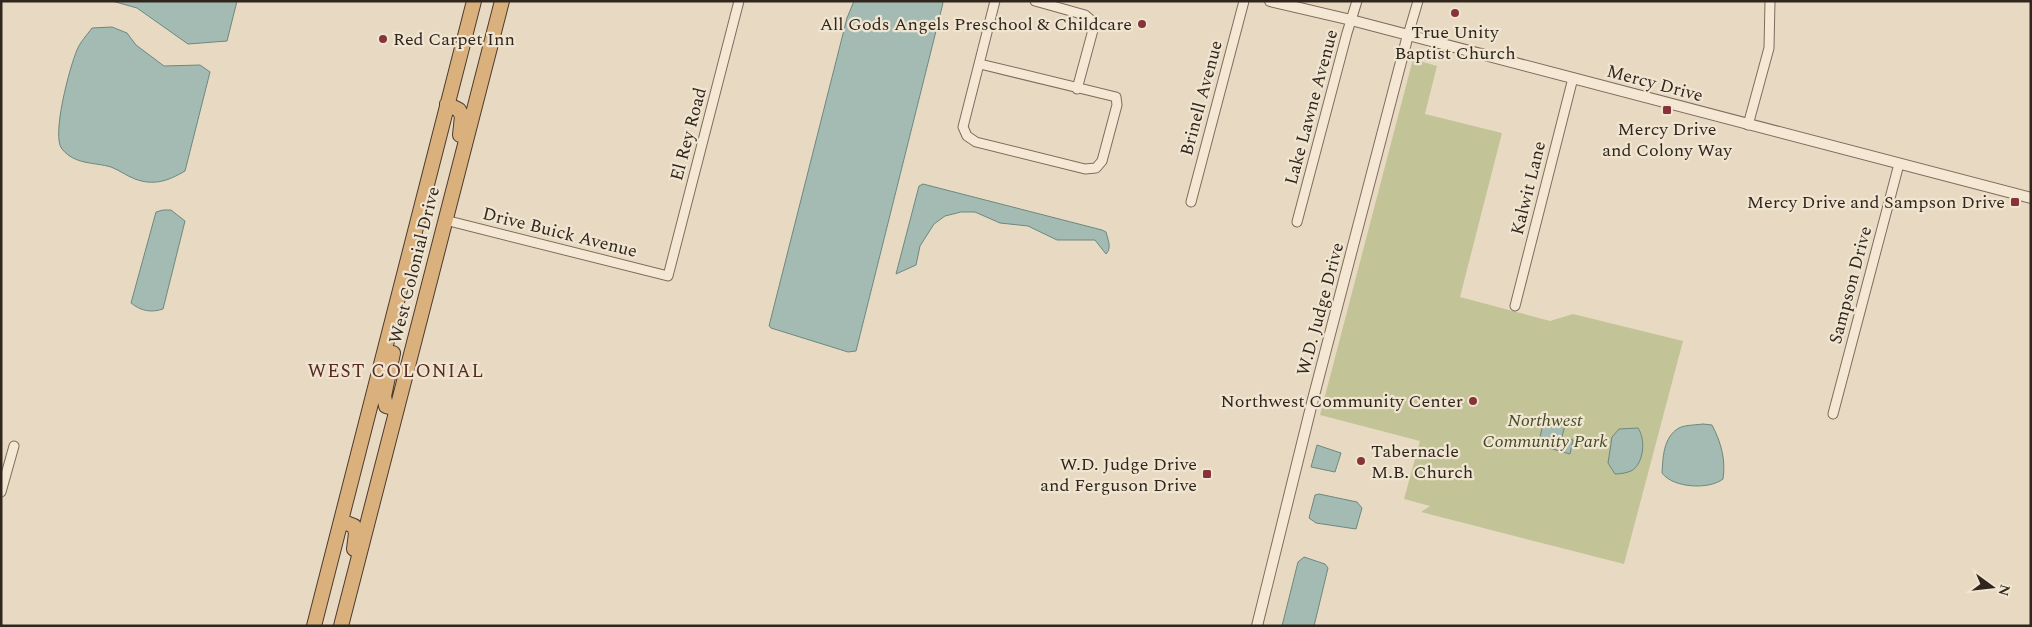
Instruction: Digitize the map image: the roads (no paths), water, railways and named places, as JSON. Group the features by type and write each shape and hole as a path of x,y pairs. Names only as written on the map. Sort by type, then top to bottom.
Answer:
{"highway":[{"name":"West Colonial Drive","path":"314,626 474,1"},
{"name":"West Colonial Drive","path":"341,626 502,1"},
{"path":"447,104 459,110 462,116 460,134 447,186 451,198"},
{"path":"392,318 399,326 384,396 386,406 397,409"},
{"path":"340,521 354,526 356,533 342,598 346,608"}],"street":[{"name":"El Rey Road","path":"668,276 739,1"},
{"path":"980,64 1116,98 1117,105 1102,161 1096,168 1085,169 976,142 967,136 963,126 995,1"},
{"path":"1034,1 1053,4 1086,15 1092,21 1093,30 1077,89"},
{"name":"Brinell Avenue","path":"1190,202 1244,1"},
{"name":"Mercy Drive","path":"1270,1 1351,20 2031,198"},
{"name":"Lake Lawne Avenue","path":"1297,222 1357,1"},
{"name":"W.D. Judge Drive","path":"1257,626 1310,411 1418,1"},
{"path":"1748,125 1769,48 1770,1"},
{"name":"Kalwit Lane","path":"1515,306 1573,78"},
{"name":"Sampson Drive","path":"1833,414 1899,164"},
{"name":"Drive Buick Avenue","path":"445,220 668,276"},
{"path":"1,492 14,446"}],"water":[{"path":"112,1 237,1 227,41 188,44 137,8"},
{"path":"854,1 942,1 943,3 856,351 848,352 769,326 847,18"},
{"path":"112,27 127,33 136,45 164,66 200,65 210,72 185,171 167,180 155,182 142,181 111,167 73,158 62,149 59,142 60,116 63,101 70,70 78,47 92,28"},
{"path":"923,184 1102,230 1106,232 1109,244 1108,252 1106,254 1095,240 1057,240 1028,226 1000,223 975,212 961,212 945,216 934,224 920,246 916,265 896,274 919,186"},
{"path":"171,210 185,221 163,309 146,311 131,303 156,212"},
{"path":"1544,420 1565,425 1562,437 1573,440 1570,454 1538,445"},
{"path":"1703,424 1712,425 1718,438 1723,458 1723,479 1709,485 1691,486 1674,482 1667,478 1662,473 1665,448 1670,437 1681,427"},
{"path":"1638,428 1643,445 1639,463 1631,471 1615,474 1608,463 1612,437 1619,429"},
{"path":"1317,445 1341,453 1335,472 1311,467"},
{"path":"1319,494 1357,502 1362,508 1356,529 1316,523 1309,518 1315,495"},
{"path":"1304,557 1325,564 1328,568 1314,626 1282,626 1298,562"}],"place":[{"name":"True Unity Baptist Church","path":"1455,13"},
{"name":"All Gods Angels Preschool & Childcare","path":"1142,24"},
{"name":"Red Carpet Inn","path":"383,39"},
{"name":"Mercy Drive and Colony Way","path":"1667,110"},
{"name":"Mercy Drive and Sampson Drive","path":"2015,202"},
{"name":"Northwest Community Center","path":"1473,401"},
{"name":"Tabernacle M.B. Church","path":"1361,461"},
{"name":"W.D. Judge Drive and Ferguson Drive","path":"1207,474"}],"district":[{"name":"WEST COLONIAL","path":"396,370"}],"park label":[{"name":"Northwest Community Park","path":"1545,430"}]}
